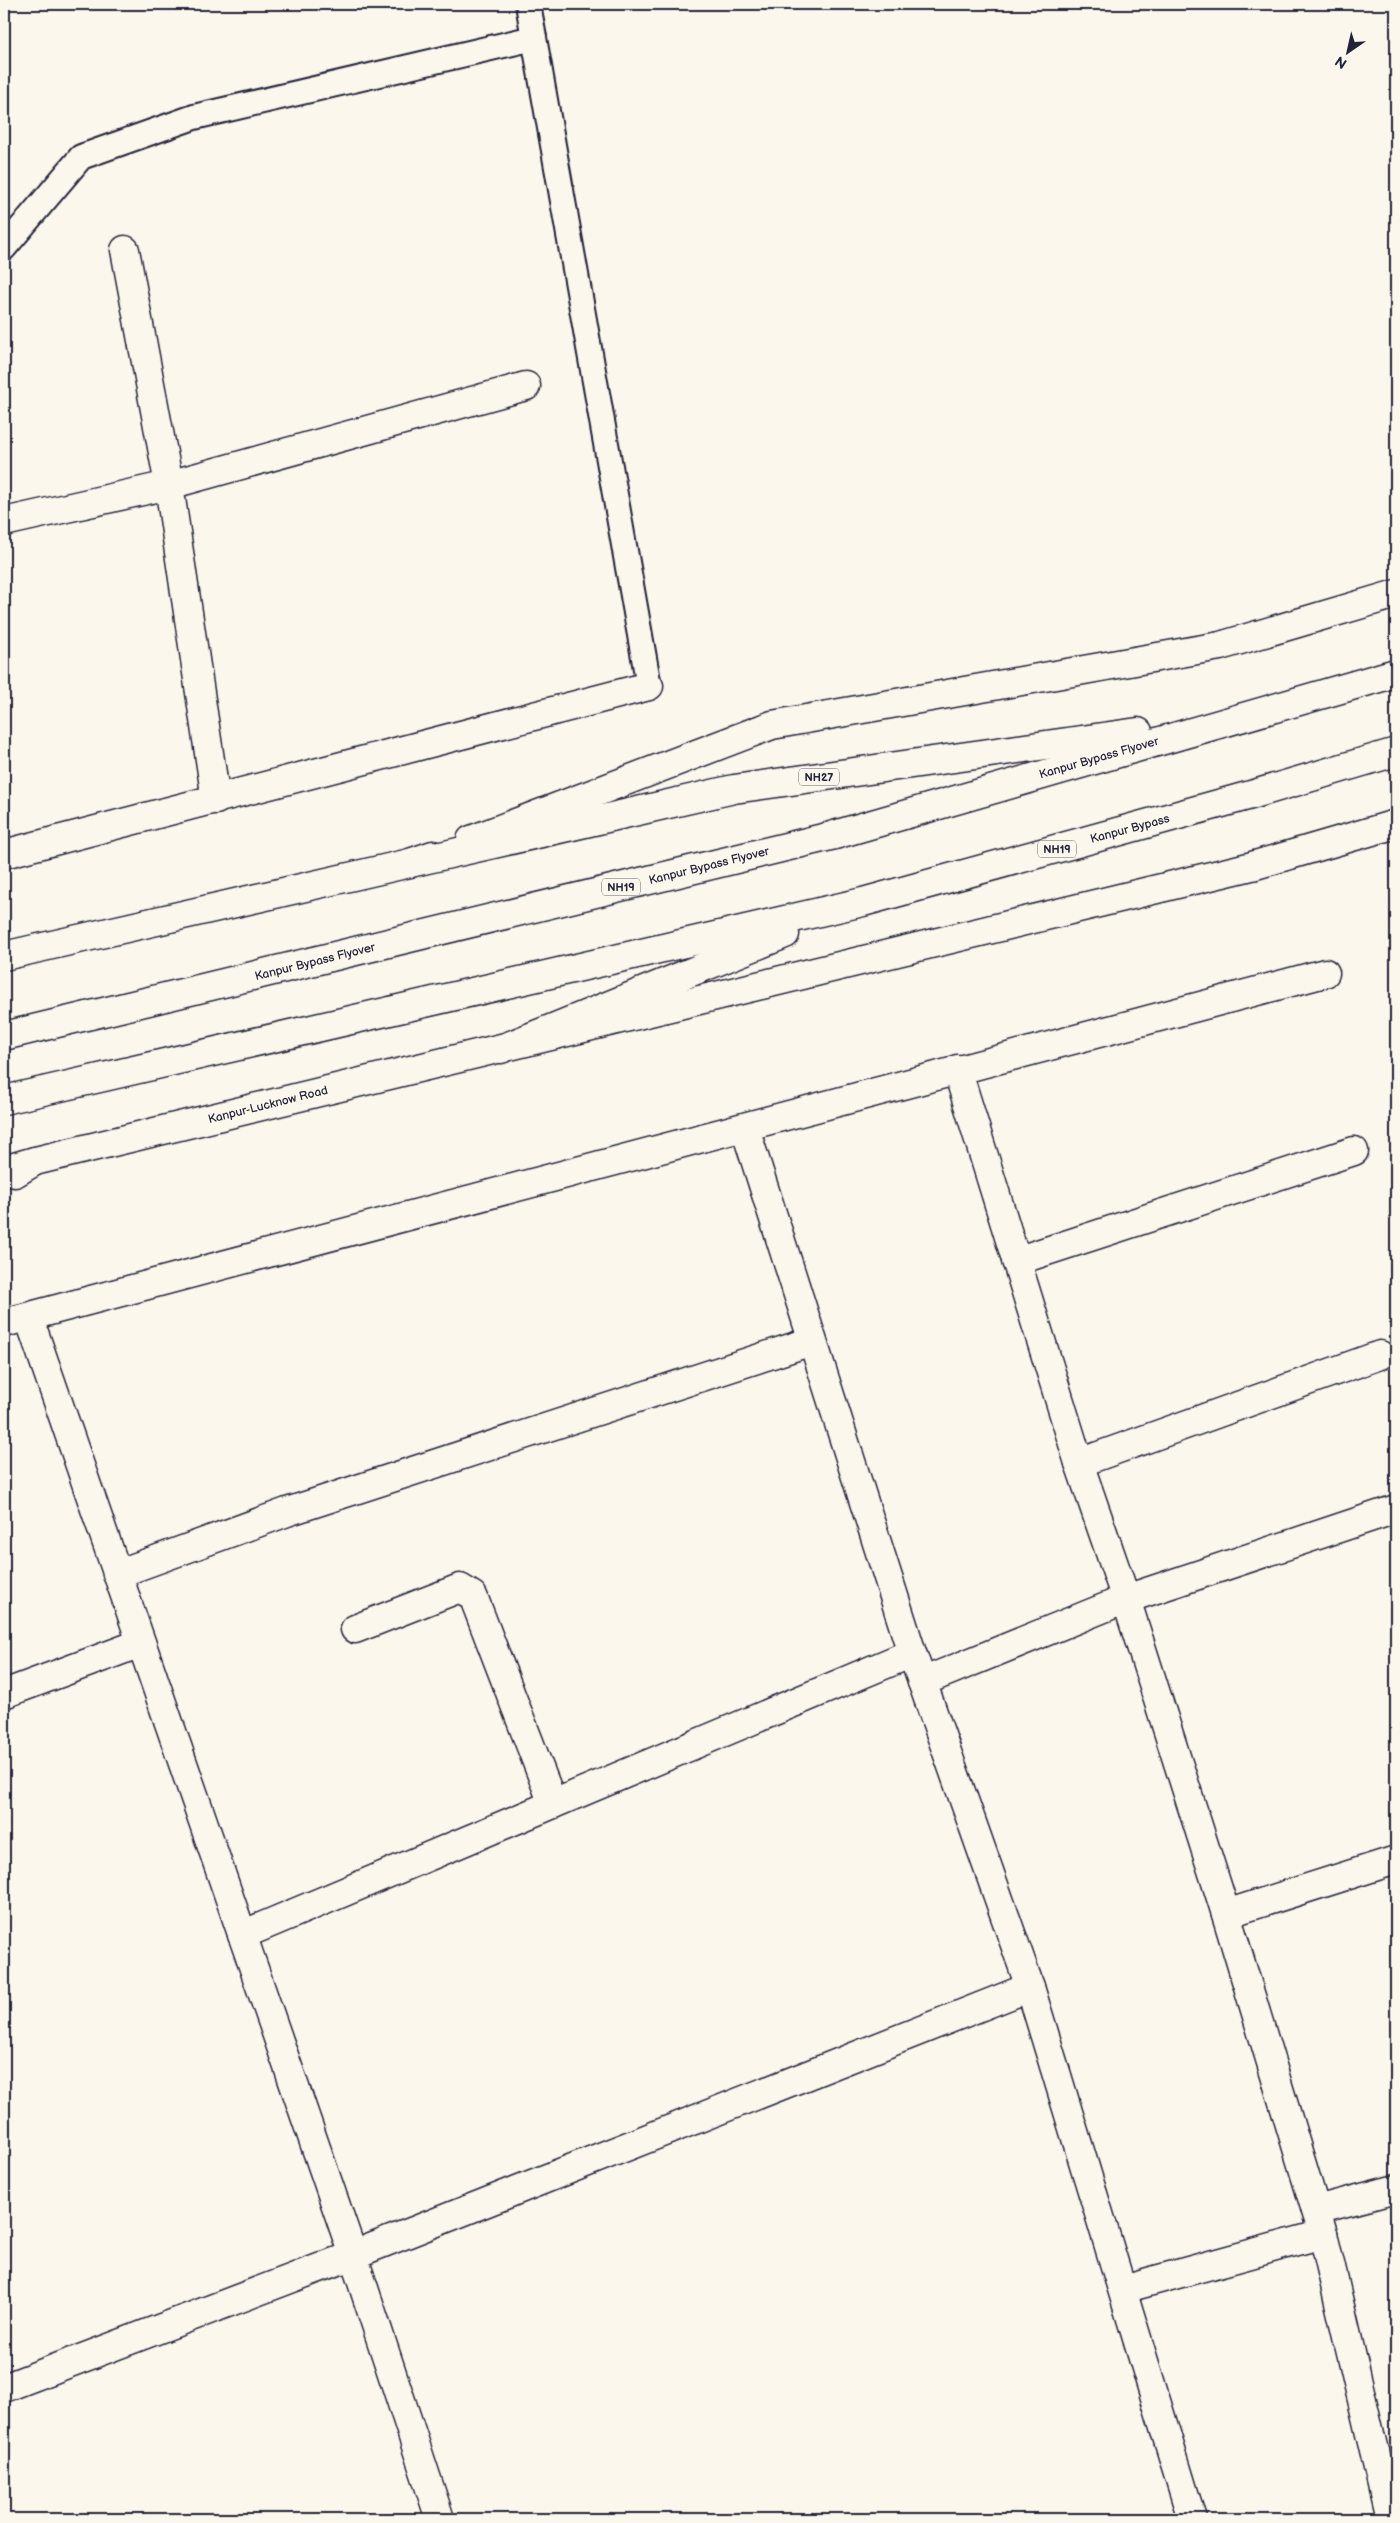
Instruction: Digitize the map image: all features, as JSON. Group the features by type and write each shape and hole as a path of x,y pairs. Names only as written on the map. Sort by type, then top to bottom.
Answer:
{"main road":[{"path":"125,250 169,485 216,800"},
{"path":"4,522 169,485 526,386"},
{"path":"410,863 772,725 1220,646 1396,594"},
{"name":"NH19","path":"1234,719 1396,673"},
{"path":"4,854 650,686"},
{"name":"NH27","path":"4,956 734,789 1234,719"},
{"name":"Kanpur Bypass Flyover","path":"4,1036 832,836 1234,719"},
{"name":"Kanpur Bypass","path":"863,902 1251,795 1396,752"},
{"path":"501,1049 1252,866 1396,824"},
{"path":"501,1049 863,902"},
{"name":"NH19","path":"4,1100 863,902"},
{"path":"440,2519 353,2255 117,1574 16,1320 745,1128 957,1069 1325,973"},
{"name":"Kanpur-Lucknow Road","path":"35,1161 501,1049"},
{"path":"957,1069 1079,1463 1126,1599 1226,1914 1319,2222 1390,2519"},
{"path":"745,1128 912,1653 1030,1987 1192,2519"},
{"path":"1016,1261 1354,1151"},
{"path":"4,1170 35,1161"},
{"path":"4,1179 35,1161"},
{"path":"117,1574 286,1512 812,1341"},
{"path":"1079,1463 1380,1356"},
{"path":"922,1682 1126,1599 1396,1509"},
{"path":"355,1629 460,1588 473,1596 553,1804"},
{"path":"4,1694 141,1644"},
{"path":"242,1935 912,1653"},
{"path":"1226,1914 1396,1860"},
{"path":"4,2388 353,2255 1030,1987"},
{"path":"1123,2289 1319,2222 1396,2189"}],"lane":[{"path":"528,4 650,686"},
{"path":"4,248 80,158 194,117 534,38"}]}
